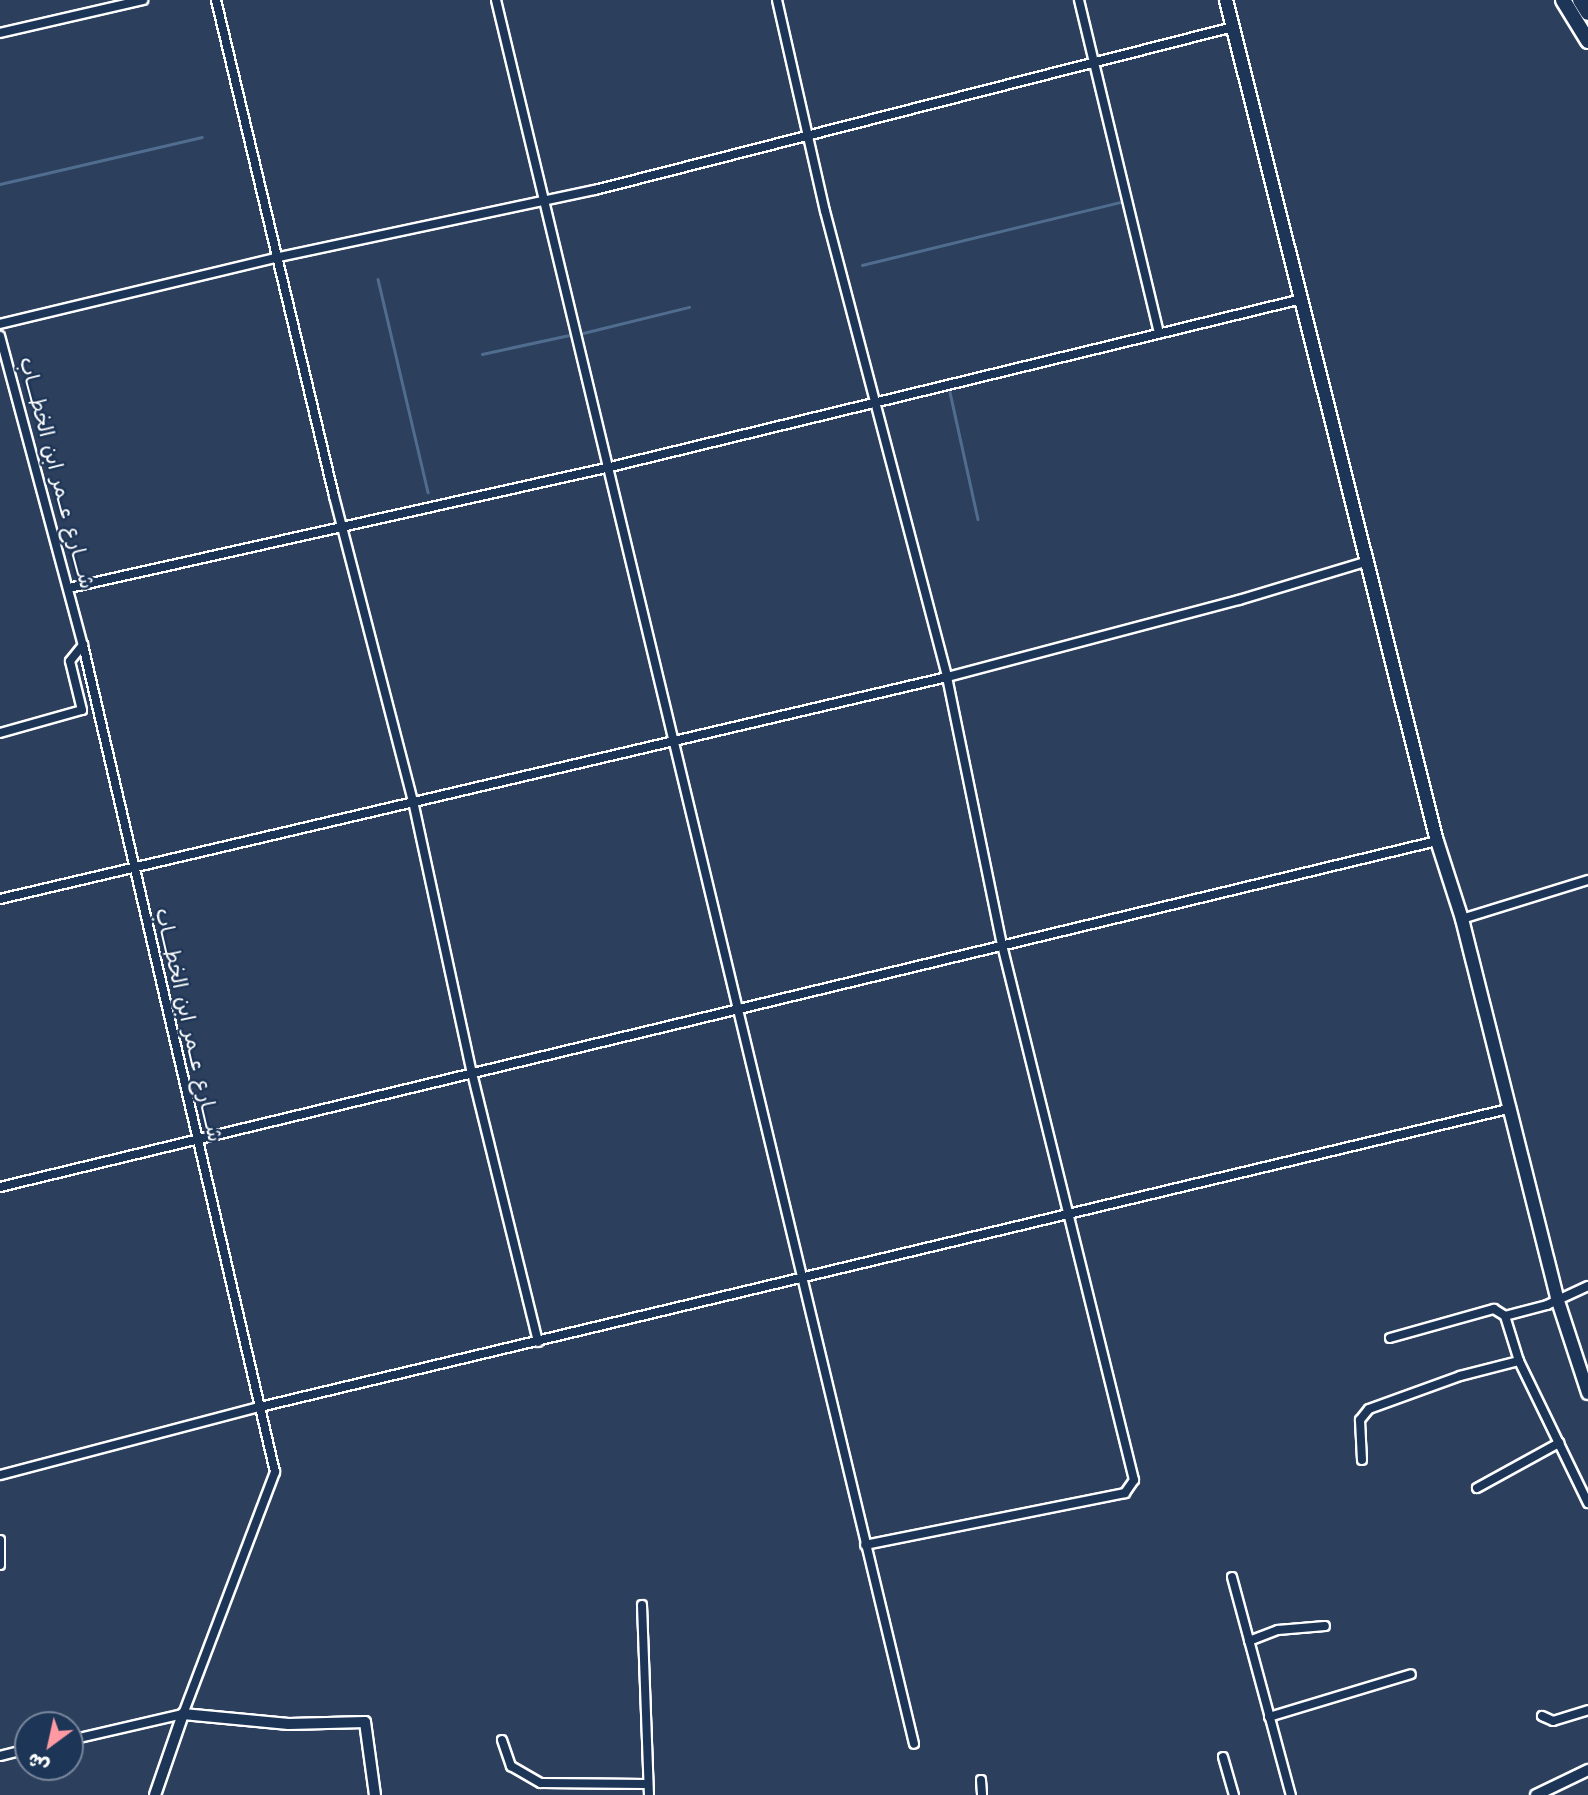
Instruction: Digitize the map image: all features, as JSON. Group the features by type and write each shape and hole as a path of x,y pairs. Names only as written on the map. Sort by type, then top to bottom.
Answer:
{"highway":[{"path":"1563,0 1588,41"},
{"path":"1580,0 1588,13"}],"main road":[{"path":"1226,0 1437,841 1462,919 1557,1298 1588,1393"}],"street":[{"path":"0,33 143,0"},
{"path":"216,0 342,526 413,801 472,1073 538,1342"},
{"path":"496,0 540,200 676,738 735,1010 914,1744"},
{"path":"777,0 808,135 947,677 1002,945 1134,1479 1130,1490 865,1545"},
{"path":"1079,0 1159,334"},
{"path":"0,324 279,257 540,200 1233,27"},
{"path":"69,588 606,468 1302,299"},
{"name":"شــــارع عــمر ابن الخطــــاب","path":"0,336 83,645 196,1140 273,1461 273,1483 183,1714"},
{"path":"0,899 133,864 947,677 1240,600 1368,561"},
{"path":"0,733 82,710 70,661 83,645"},
{"path":"0,1186 1437,841"},
{"path":"1462,919 1588,880"},
{"path":"0,1475 260,1406 800,1280 1508,1109"},
{"path":"1505,1316 1588,1286"},
{"path":"1390,1338 1494,1309 1505,1316 1519,1361 1588,1503"},
{"path":"1362,1460 1360,1420 1365,1412 1460,1376 1519,1361"},
{"path":"1477,1488 1559,1443"},
{"path":"0,1540 0,1565"},
{"path":"1232,1577 1291,1795"},
{"path":"642,1605 649,1713 646,1784 649,1795"},
{"path":"1249,1641 1278,1630 1325,1626"},
{"path":"1269,1717 1411,1674"},
{"path":"1542,1716 1553,1721 1588,1710"},
{"path":"155,1795 183,1714"},
{"path":"84,1737 183,1714 289,1724 365,1722 375,1795"},
{"path":"502,1740 511,1766 541,1783 646,1784"},
{"path":"1223,1757 1234,1795"},
{"path":"1536,1795 1588,1770"},
{"path":"981,1780 982,1795"}],"waterway":[{"path":"0,184 202,137"},
{"path":"862,265 1120,202"},
{"path":"378,279 428,492"},
{"path":"583,333 689,307"},
{"path":"482,354 569,335"},
{"path":"950,392 978,519"}]}
